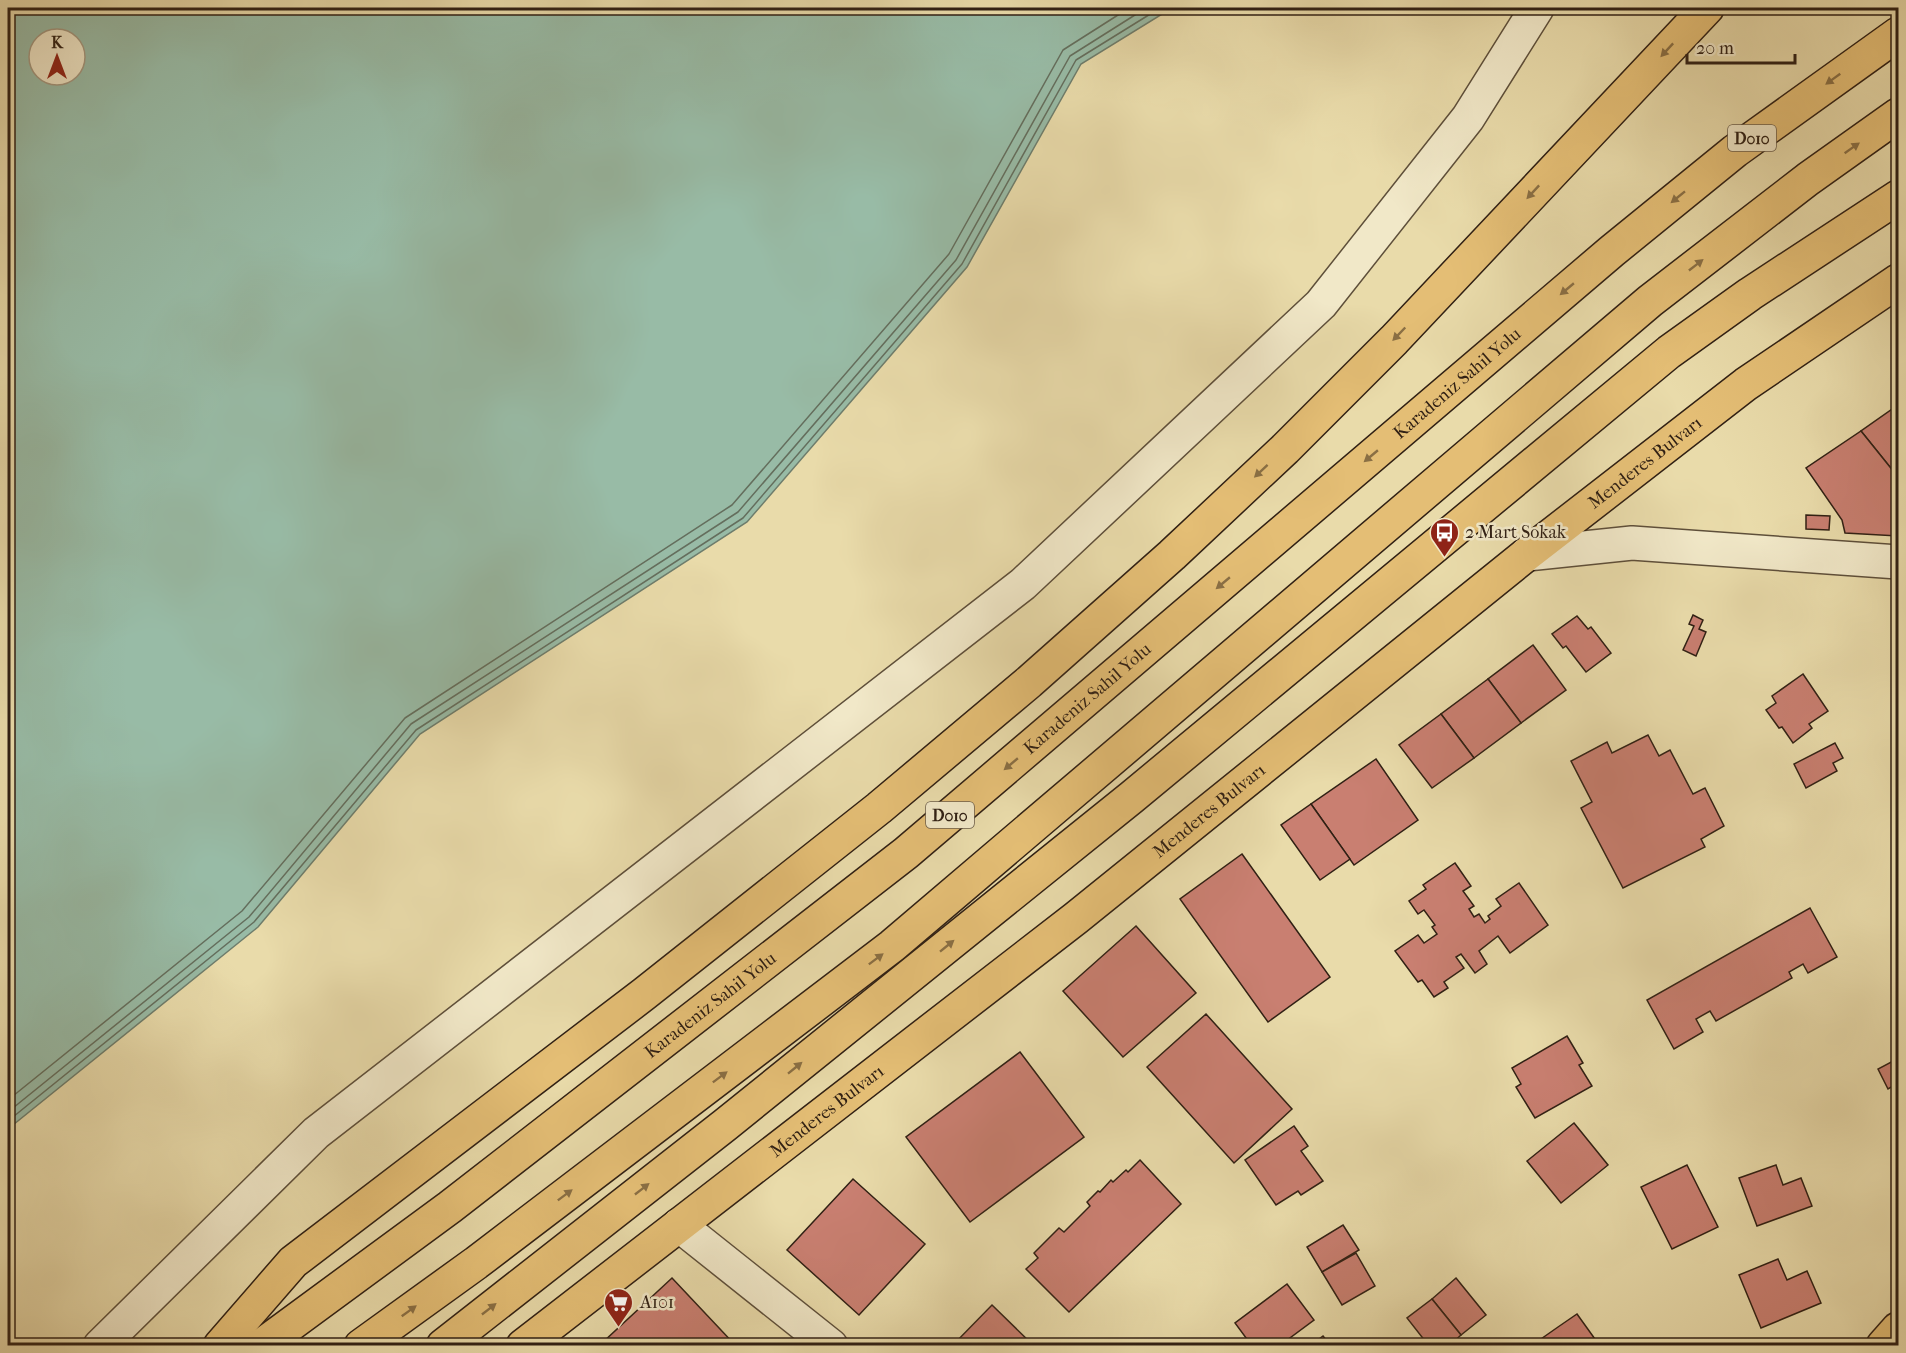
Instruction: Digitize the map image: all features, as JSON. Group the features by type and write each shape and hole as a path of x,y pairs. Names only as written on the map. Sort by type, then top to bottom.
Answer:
{"main road":[{"path":"220,1346 293,1262 644,994 879,808 1029,682 1172,555 1285,449 1394,340 1707,8"},
{"name":"Karadeniz Sahil Yolu","path":"261,1346 450,1207 906,853 1612,251 1734,151 1899,34"},
{"path":"361,1346 476,1263 892,946 1650,301 1808,179 1899,115"},
{"path":"442,1346 725,1125 1123,804 1669,352 1760,287 1899,197"},
{"name":"Menderes Bulvarı","path":"523,1346 1076,918 1527,554 1746,384 1899,281"},
{"path":"1883,1346 1899,1329"}],"street":[{"path":"100,1346 316,1133 1031,576 1321,304 1468,118 1537,8"},
{"path":"1527,554 1632,543 1899,562"},
{"path":"679,1225 831,1346"}],"water":[{"path":"8,8 1172,8 1081,64 967,267 747,522 420,734 258,927 8,1129"}],"building":[{"path":"1898,405 1898,477 1861,431"},
{"path":"1861,431 1898,477 1898,536 1845,533 1842,520 1806,468"},
{"path":"1806,515 1830,516 1829,530 1806,529"},
{"path":"1693,615 1703,620 1699,629 1706,632 1696,656 1683,650 1694,626 1689,624"},
{"path":"1577,616 1588,629 1591,627 1611,653 1586,672 1566,646 1563,648 1552,634"},
{"path":"1533,645 1566,690 1521,723 1488,679"},
{"path":"1803,674 1828,711 1809,724 1812,728 1793,743 1766,710 1776,703 1772,696"},
{"path":"1488,679 1521,723 1474,758 1441,714"},
{"path":"1441,714 1474,758 1432,788 1399,745"},
{"path":"1648,735 1659,756 1670,750 1693,794 1705,788 1724,826 1701,839 1705,847 1623,888 1581,808 1592,802 1571,761 1607,742 1612,753"},
{"path":"1835,743 1843,758 1833,763 1837,771 1806,788 1794,764"},
{"path":"1376,759 1418,820 1354,865 1311,804"},
{"path":"1311,804 1350,859 1320,880 1281,825"},
{"path":"1242,854 1330,977 1268,1022 1180,899"},
{"path":"1455,863 1471,886 1463,891 1474,906 1469,909 1474,917 1479,914 1485,923 1490,919 1488,916 1501,906 1496,899 1519,883 1548,925 1510,953 1498,936 1479,951 1487,964 1475,973 1461,954 1456,957 1464,968 1444,982 1448,988 1434,997 1422,980 1418,982 1395,951 1418,935 1424,943 1437,934 1432,927 1435,925 1424,910 1418,914 1409,901 1426,889 1423,885"},
{"path":"1810,908 1837,957 1808,973 1803,964 1789,972 1792,978 1716,1021 1710,1011 1696,1019 1703,1032 1674,1049 1647,1000"},
{"path":"1136,926 1196,993 1123,1057 1063,991"},
{"path":"1206,1014 1292,1109 1234,1163 1147,1067"},
{"path":"1567,1036 1583,1063 1579,1065 1592,1086 1535,1118 1516,1087 1521,1084 1512,1068"},
{"path":"1020,1052 1084,1137 970,1222 906,1137"},
{"path":"1895,1060 1898,1067 1898,1083 1888,1089 1878,1069"},
{"path":"1574,1123 1608,1165 1561,1203 1527,1161"},
{"path":"1294,1126 1308,1146 1301,1151 1323,1181 1301,1195 1298,1191 1276,1205 1245,1160"},
{"path":"1140,1160 1181,1204 1069,1312 1026,1269 1038,1258 1034,1253 1059,1228 1064,1232 1090,1206 1087,1202 1098,1191 1100,1192 1111,1180 1113,1182 1126,1170 1128,1172"},
{"path":"1687,1165 1718,1227 1672,1249 1641,1187"},
{"path":"1776,1165 1783,1185 1801,1178 1812,1206 1757,1226 1739,1178"},
{"path":"853,1179 925,1244 859,1315 787,1250"},
{"path":"1343,1225 1359,1250 1322,1272 1307,1247"},
{"path":"1356,1253 1375,1286 1342,1305 1322,1272"},
{"path":"1778,1259 1787,1280 1807,1271 1821,1303 1761,1328 1739,1275"},
{"path":"672,1278 736,1346 602,1346 601,1344"},
{"path":"1456,1278 1486,1315 1461,1335 1432,1299"},
{"path":"1287,1284 1314,1320 1279,1346 1252,1346 1235,1323"},
{"path":"1432,1299 1461,1335 1449,1346 1429,1346 1407,1318"},
{"path":"992,1305 1034,1346 952,1346"},
{"path":"1577,1314 1600,1346 1531,1346 1558,1327"},
{"path":"1323,1336 1331,1346 1310,1346"}],"place":[{"name":"2 Mart Sokak","path":"1444,558"},
{"name":"A101","path":"619,1328"}]}
